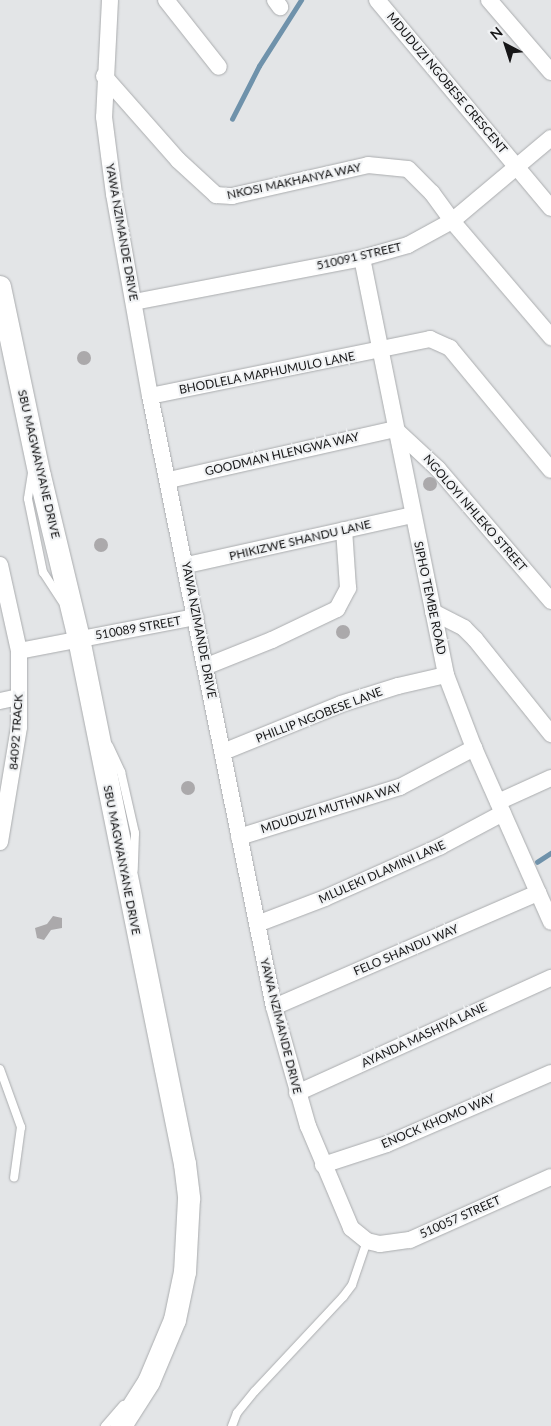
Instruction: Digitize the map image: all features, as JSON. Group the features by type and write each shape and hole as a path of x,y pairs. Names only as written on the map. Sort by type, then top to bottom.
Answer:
{"main road":[{"name":"SBU MAGWANYANE DRIVE","path":"0,287 36,459 79,639 129,896 185,1164 189,1199 188,1233 181,1291 175,1320 149,1382 121,1426"}],"street":[{"name":"YAWA NZIMANDE DRIVE","path":"110,0 104,76 106,136 150,396 187,565 274,1007 297,1093 323,1165 351,1228 367,1240"},
{"path":"166,0 219,67"},
{"name":"MDUDUZI NGOBESE CRESCENT","path":"377,0 551,208"},
{"path":"489,0 551,72"},
{"name":"NKOSI MAKHANYA WAY","path":"104,76 178,160 216,195 232,196 368,166 386,165 408,170 418,177 452,221 551,337"},
{"name":"510091 STREET","path":"134,302 362,258 408,245 452,221 551,138"},
{"name":"SIPHO TEMBE ROAD","path":"362,258 383,350 395,429 446,676 474,748 551,922"},
{"name":"BHODLELA MAPHUMULO LANE","path":"150,396 430,339 450,348 551,470"},
{"name":"GOODMAN HLENGWA WAY","path":"169,480 395,429"},
{"name":"NGOLOYI NHLEKO STREET","path":"395,429 438,469 551,601"},
{"name":"PHIKIZWE SHANDU LANE","path":"187,565 413,515"},
{"path":"206,666 272,640 337,609 348,588 344,530"},
{"name":"84092 TRACK","path":"0,565 19,651 19,697 15,761 0,842"},
{"path":"433,612 464,628 475,639 551,734"},
{"name":"510089 STREET","path":"19,651 196,617"},
{"name":"PHILLIP NGOBESE LANE","path":"223,752 341,704 398,686 446,676"},
{"path":"0,701 19,697"},
{"name":"MDUDUZI MUTHWA WAY","path":"239,836 400,787 474,748"},
{"name":"MLULEKI DLAMINI LANE","path":"257,924 418,857 551,778"},
{"name":"FELO SHANDU WAY","path":"274,1007 538,893"},
{"name":"AYANDA MASHIYA LANE","path":"297,1093 551,978"},
{"name":"ENOCK KHOMO WAY","path":"323,1165 387,1144 551,1072"},
{"name":"510057 STREET","path":"367,1240 394,1244 410,1240 549,1182"}],"lane":[{"path":"0,1069 20,1116 21,1127 14,1178"},
{"path":"232,1426 237,1413 255,1391 352,1285 367,1240"},
{"path":"105,1426 149,1382"}],"building":[{"path":"81,351 87,351 91,358 87,365 81,365 77,361 77,355"},
{"path":"427,477 433,477 437,484 433,491 427,491 423,487 423,481"},
{"path":"98,538 104,538 108,545 104,552 98,552 94,548 94,542"},
{"path":"340,625 346,625 350,632 346,639 340,639 336,635 336,629"},
{"path":"185,781 191,781 195,788 191,795 185,795 181,791 181,785"},
{"path":"53,916 62,918 62,928 51,930 44,940 37,938 35,928 47,924"}],"waterway":[{"path":"232,119 259,66 301,0"},
{"path":"537,862 551,853"}]}
